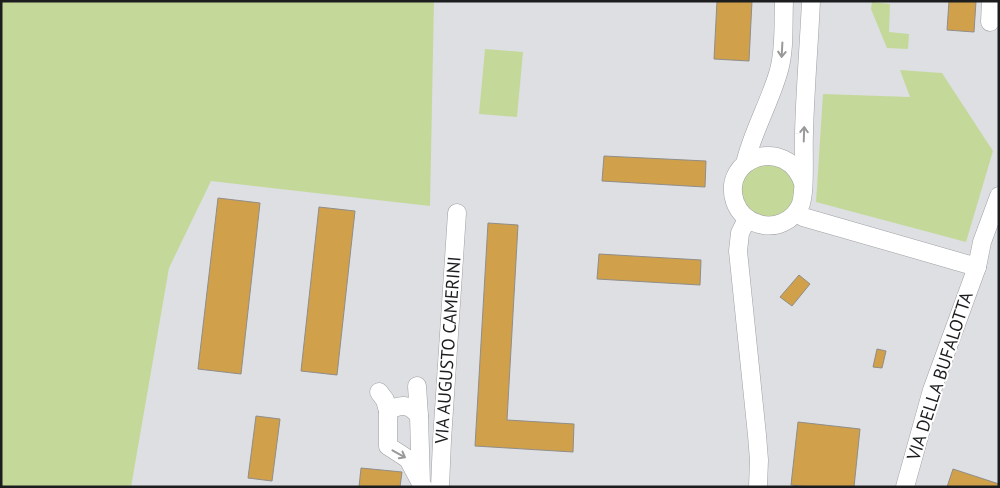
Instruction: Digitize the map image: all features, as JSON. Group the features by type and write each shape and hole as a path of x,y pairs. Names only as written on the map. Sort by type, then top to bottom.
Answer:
{"street":[{"path":"745,164 780,68 784,1"},
{"path":"803,183 797,170 786,160 780,157 759,156 745,164 737,174 733,192 737,207 747,219 760,225 773,225 787,221 796,212 802,201 803,183 811,1"},
{"path":"990,22 991,1"},
{"name":"VIA DELLA BUFALOTTA","path":"905,487 932,390 977,266 982,242 999,196"},
{"path":"796,212 803,217 977,266"},
{"name":"VIA AUGUSTO CAMERINI","path":"440,487 457,213"},
{"path":"747,219 740,233 738,251 757,435 759,460 758,487"},
{"name":"VIA DELLA BUFALOTTA","path":"977,266 998,229"},
{"path":"418,386 422,485"},
{"path":"379,392 385,400 388,411 388,446 408,460 422,485"},
{"path":"388,411 396,406 406,406 412,408 419,416"}],"green space":[{"path":"1,1 434,1 430,206 211,181 169,268 131,487 1,487"},
{"path":"872,2 890,4 889,32 909,34 908,49 887,48 871,9"},
{"path":"485,49 523,52 517,117 479,114"},
{"path":"900,70 942,73 993,151 966,242 816,202 823,94 910,97"},
{"path":"768,163 778,165 787,171 793,180 795,190 793,200 787,209 778,215 768,217 758,215 749,209 743,200 741,190 743,180 749,171 758,165"}],"building":[{"path":"717,1 752,1 749,61 714,59"},
{"path":"949,1 976,1 974,32 947,30"},
{"path":"604,156 706,161 705,187 602,181"},
{"path":"218,198 260,203 241,374 198,369"},
{"path":"319,207 355,211 337,375 301,371"},
{"path":"488,223 518,225 507,420 574,424 573,452 475,446"},
{"path":"599,254 701,260 700,285 597,279"},
{"path":"799,275 810,284 792,306 780,297"},
{"path":"877,349 886,351 882,368 873,367"},
{"path":"256,416 280,419 272,481 248,478"},
{"path":"798,422 860,429 854,487 791,485"},
{"path":"361,468 402,472 400,487 359,487"},
{"path":"953,469 999,484 999,487 947,487"}]}
